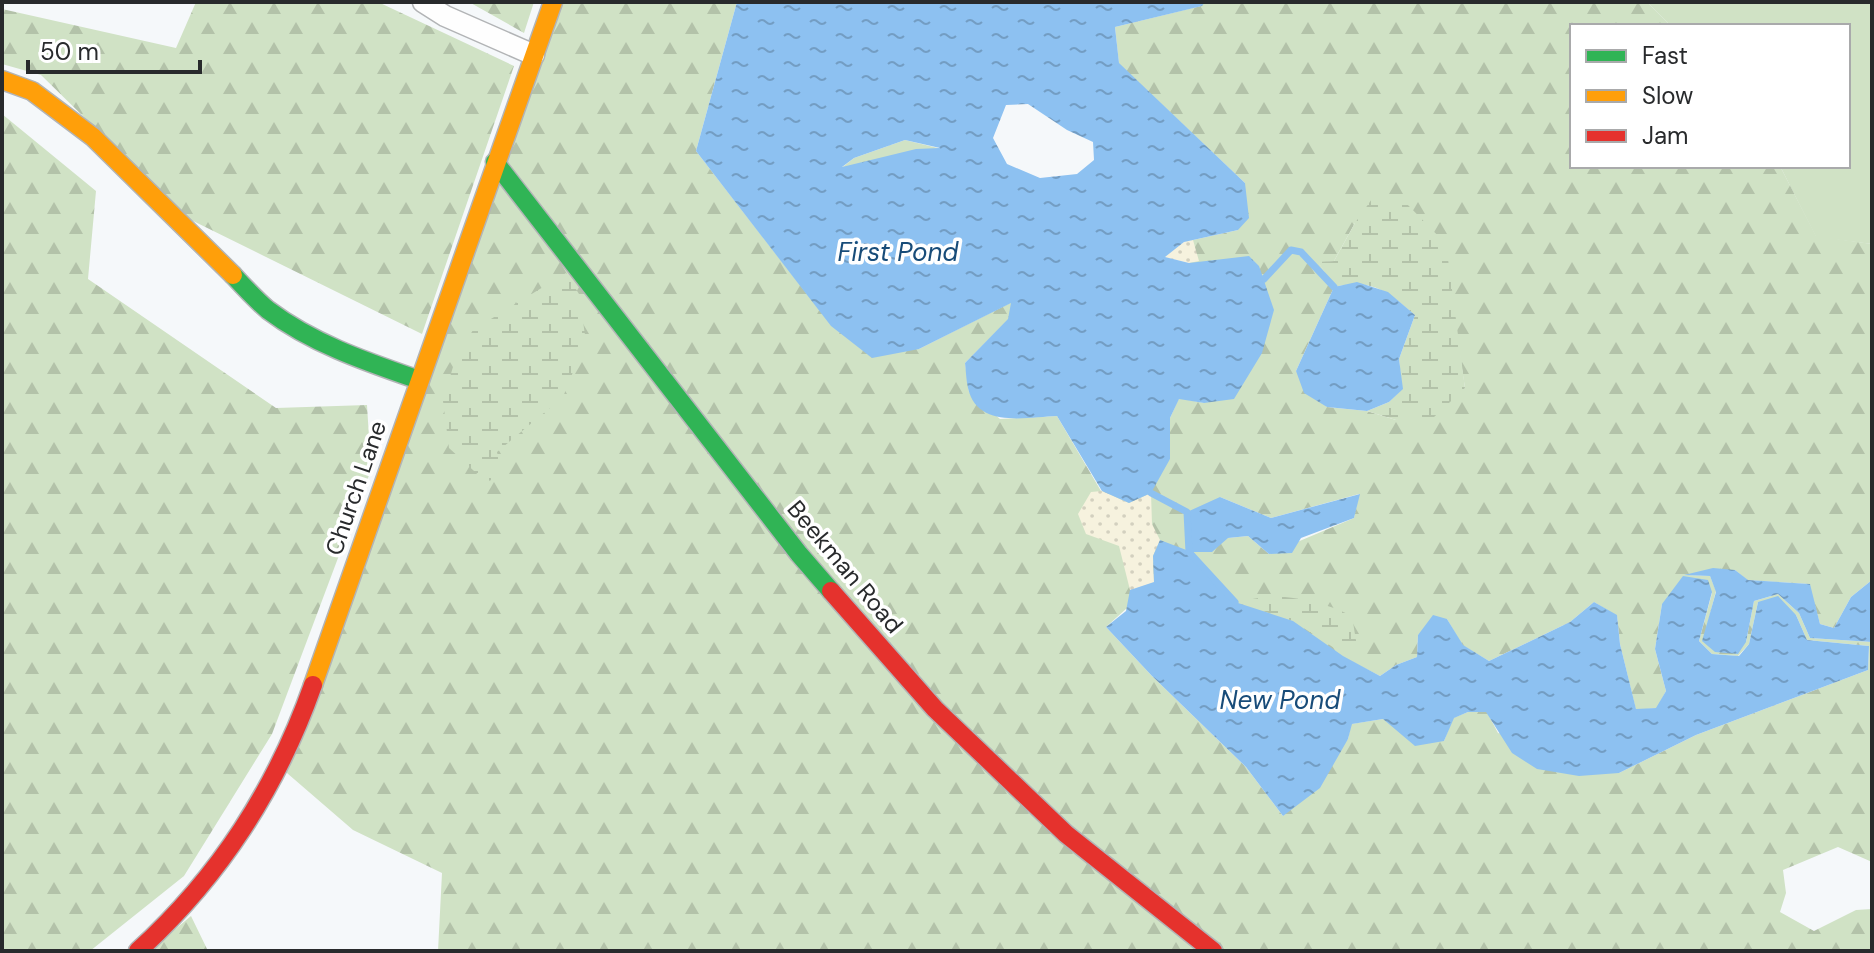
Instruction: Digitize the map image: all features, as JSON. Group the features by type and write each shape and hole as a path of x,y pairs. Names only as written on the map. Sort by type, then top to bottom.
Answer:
{"street":[{"path":"423,2 445,16 534,55"},
{"name":"Church Lane","path":"138,951 191,902 237,840 280,767 308,698 553,2"},
{"path":"2,80 32,91 93,137 266,308 292,328 330,348 419,380"},
{"name":"Beekman Road","path":"495,162 799,554 935,709 1066,834 1213,951"}],"green space":[{"path":"196,2 378,2 514,66 422,334 187,218 41,75 2,64 2,9 176,48"},
{"path":"469,2 534,2 524,33"},
{"path":"553,2 737,2 696,151 831,325 919,349 1012,302 1009,319 965,363 969,392 1000,419 1057,416 1101,491 1170,459 1170,418 1179,398 1204,403 1184,242 1238,230 1245,183 1119,64 1115,27 1201,6 1205,2 1647,2 1669,24 1570,24 1570,168 1781,168 1816,236 1872,244 1872,580 1851,597 1834,628 1820,624 1809,584 1747,580 1735,570 1688,575 1710,576 1716,591 1703,641 1746,642 1754,601 1778,594 1799,613 1810,638 1872,642 1872,862 1838,847 1783,870 1786,893 1780,912 1814,931 1856,910 1872,909 1872,951 438,951 442,873 353,830 280,767","holes":["1355,223 1455,323 1465,388 1396,420 1367,411 1327,407 1296,371 1334,287 1319,263 1334,261","1359,494 1354,518 1269,554 1248,536 1228,538 1220,497 1271,518","1189,552 1235,602 1380,676 1396,665 1417,657 1418,635 1447,619 1462,645 1489,661 1570,622 1594,602 1617,616 1620,644 1636,710 1657,708 1666,691 1655,649 1662,604 1712,593 1699,641 1712,654 1738,656 1749,644 1758,602 1796,615 1807,640 1869,646 1868,670 1696,735 1619,773 1498,733 1487,712 1468,712 1453,718 1444,741 1383,719 1351,724 1348,739 1283,816 1246,767 1106,627"]},
{"path":"1647,2 1872,2 1872,244 1816,237 1781,168 1850,168 1850,24 1669,24"},
{"path":"2,114 96,191 88,279 276,408 367,405 371,470 272,734 184,876 90,951 2,951"},
{"path":"905,140 942,149 840,169 854,158"},
{"path":"1374,196 1406,203 1446,244 1465,388 1434,417 1396,420 1367,411 1389,402 1402,389 1399,359 1415,315 1378,289 1359,284 1334,287 1318,262 1334,261"},
{"path":"566,273 579,294 585,335 575,367 563,397 497,452 502,476 486,482 449,448 443,401 455,360 473,330"},
{"path":"1270,596 1312,602 1352,616 1359,659 1354,661 1293,621 1235,602"},
{"path":"191,916 208,951 149,951"}],"sand":[{"path":"1193,240 1199,261 1189,263 1164,257 1184,242"},
{"path":"1102,491 1129,503 1151,493 1152,524 1160,540 1153,556 1154,583 1147,589 1130,590 1119,546 1086,534 1078,514 1091,492"}],"water":[{"name":"First Pond","path":"737,2 1205,2 1202,6 1115,27 1119,63 1245,183 1249,218 1238,230 1184,242 1165,257 1189,263 1249,256 1259,266 1274,310 1262,353 1234,399 1204,403 1179,399 1170,418 1170,459 1151,493 1129,503 1102,491 1057,416 1005,418 981,410 973,401 967,385 965,363 1008,319 1011,303 919,349 872,358 831,326 696,151","holes":["1028,104 1067,130 1093,142 1094,160 1077,174 1040,178 1007,164 993,138 1006,105","905,140 940,148 916,149 842,167 854,158"]},
{"path":"1357,282 1388,292 1415,315 1399,359 1403,389 1389,402 1367,411 1327,407 1304,393 1296,371 1334,287"},
{"name":"New Pond","path":"1360,494 1354,518 1301,538 1292,553 1269,554 1248,536 1228,538 1212,552 1190,552 1235,602 1293,621 1343,656 1380,676 1396,665 1417,657 1418,635 1433,615 1447,619 1463,645 1489,661 1570,622 1594,602 1617,615 1620,644 1636,709 1656,708 1666,691 1655,649 1662,604 1683,576 1708,580 1712,592 1699,641 1712,654 1739,656 1749,644 1758,602 1778,596 1796,615 1807,640 1869,646 1868,670 1696,735 1619,773 1579,776 1537,769 1512,753 1486,712 1468,712 1454,718 1444,741 1415,746 1383,719 1352,724 1348,739 1320,788 1283,816 1246,767 1106,627 1126,611 1130,590 1154,582 1153,556 1160,540 1189,551 1187,512 1220,497 1271,518"},
{"path":"1713,568 1735,570 1748,580 1810,584 1820,624 1834,628 1851,597 1872,580 1872,642 1810,638 1799,613 1778,594 1754,601 1746,642 1738,654 1715,652 1702,641 1716,592 1710,576 1684,575"}],"waterway":[{"path":"1264,279 1291,250 1301,252 1334,287"},
{"path":"1151,493 1187,512 1189,552 1235,602"}],"traffic: fast":[{"path":"495,162 831,591"},
{"path":"233,275 268,310 303,333 360,359 419,380"}],"traffic: slow":[{"path":"313,685 553,2"},
{"path":"2,80 32,91 93,137 233,275"}],"traffic: jam":[{"path":"831,591 935,709 1066,834 1213,951"},
{"path":"138,951 195,892 242,829 282,760 313,685"}]}
